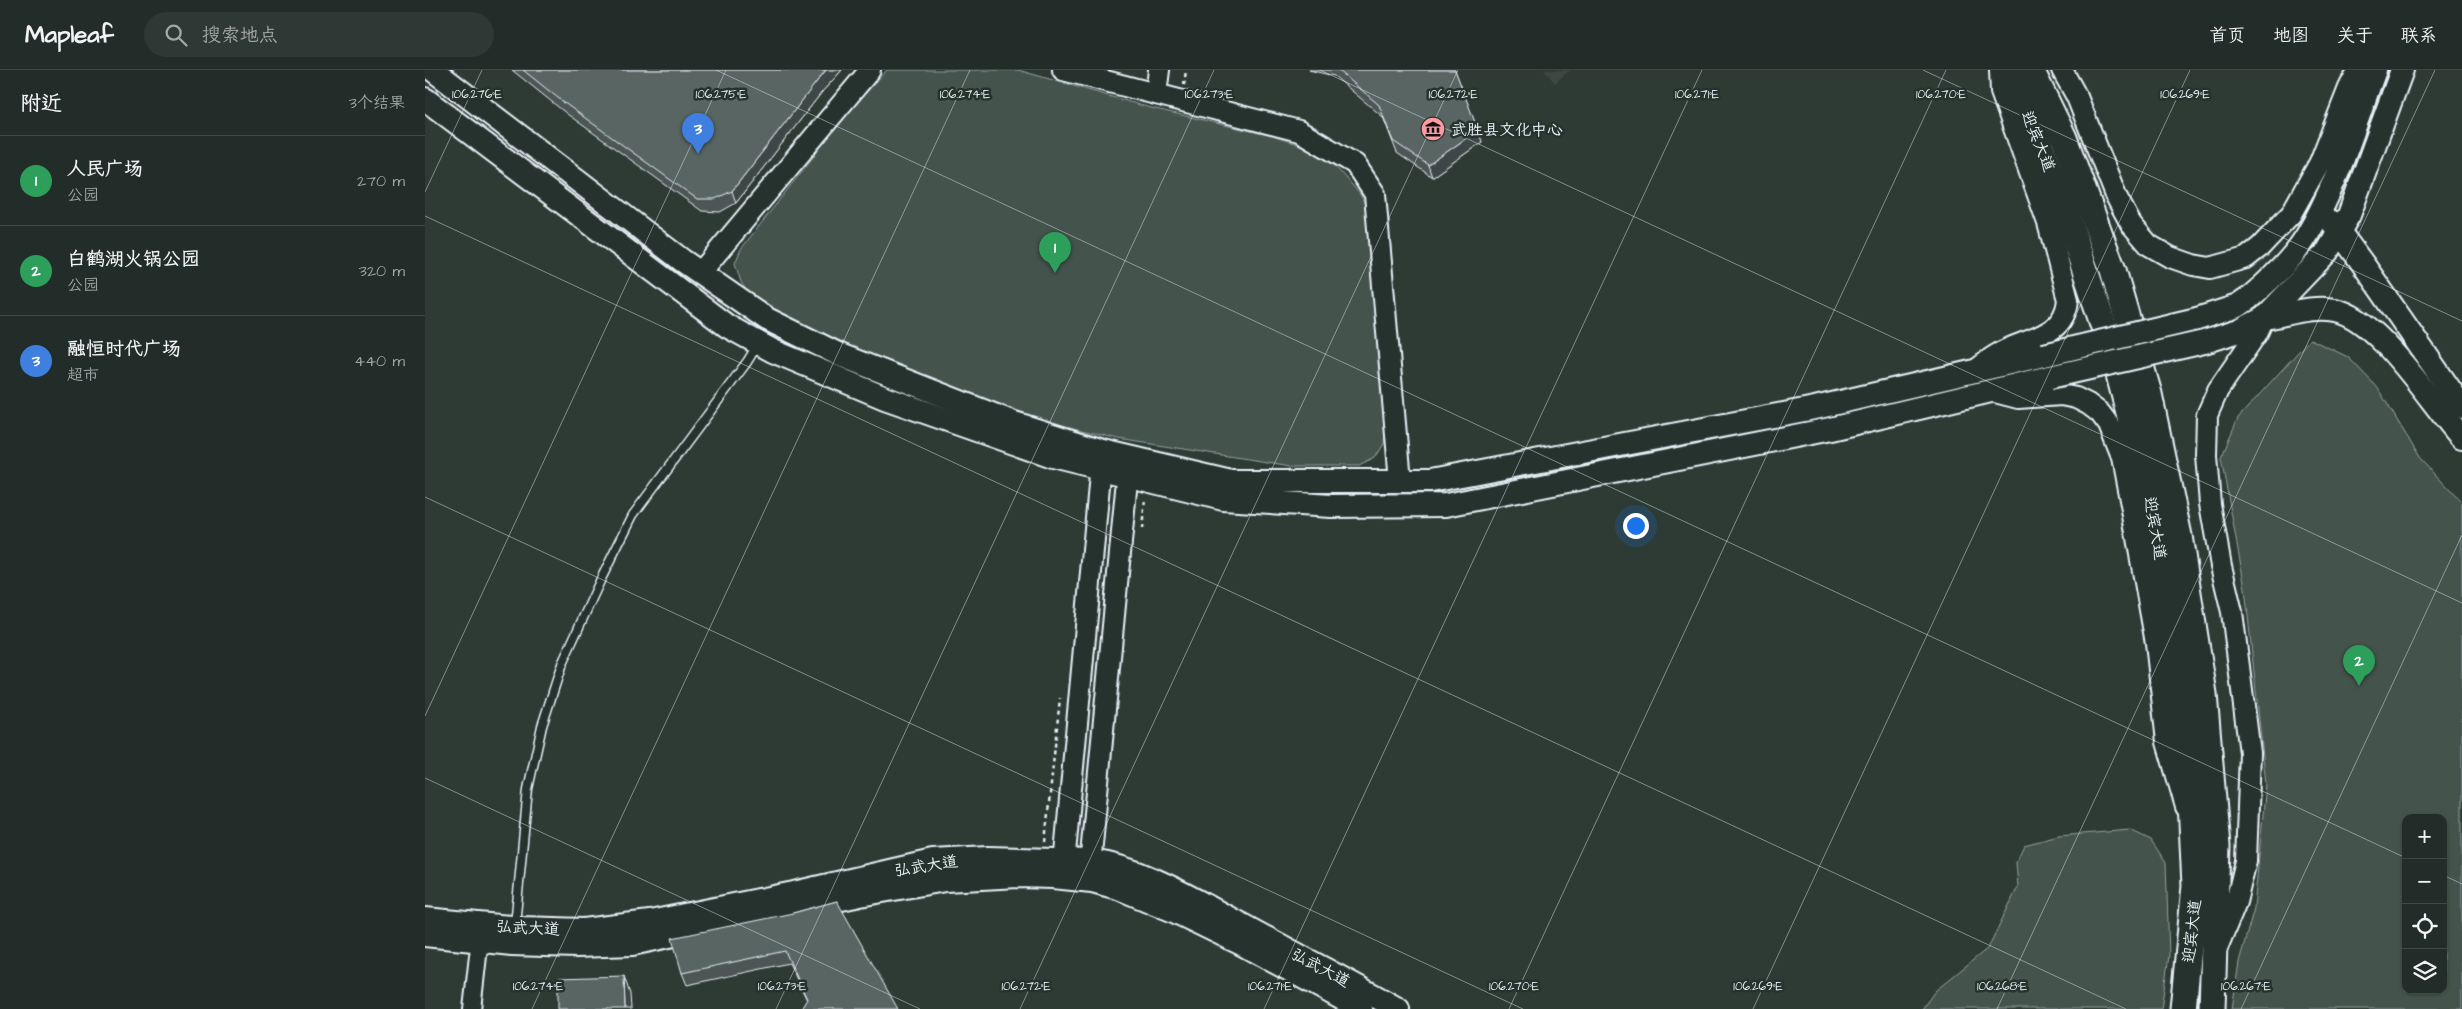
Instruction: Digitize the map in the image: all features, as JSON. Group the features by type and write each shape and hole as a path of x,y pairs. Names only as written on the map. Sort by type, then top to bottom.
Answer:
{"main road":[{"path":"433,70 700,273 767,319 840,355 1014,423 1102,461"},
{"name":"迎宾大道","path":"2006,70 2023,102 2062,201 2116,363 2148,485 2172,629 2190,780 2195,886 2183,1009"},
{"name":"迎宾大道","path":"2031,70 2064,138 2113,270 2149,394 2175,517 2206,713 2217,846 2212,1009"},
{"path":"425,99 727,326 758,343 885,398 1053,457 1102,461 1231,480 1430,481 1795,412 2197,319 2238,306 2257,292 2305,239 2323,207 2375,70"},
{"path":"2264,318 2306,275 2339,235 2349,215 2402,70"},
{"path":"2323,207 2339,235 2363,264 2462,407"},
{"path":"1129,466 1223,499 1331,506 1446,505 1830,428 2204,342 2239,331 2264,318 2315,309 2336,310 2379,337 2462,438"},
{"name":"弘武大道","path":"425,935 481,932 515,927 584,930 650,922 794,893 933,861 988,858 1090,871 1121,889 1174,911 1242,944 1361,1009"},
{"name":"弘武大道","path":"1090,871 1107,864 1149,878 1192,898 1398,1009"},
{"name":"弘武大道","path":"425,919 481,932 577,946 632,944 860,895 945,880 1018,876 1063,869"}],"street":[{"path":"700,273 870,70"},
{"path":"1063,70 1299,132 1355,164 1375,194 1400,481"},
{"path":"1147,70 1150,93"},
{"path":"1150,93 1159,70"},
{"path":"1975,371 1998,353 2051,331 2067,312 2068,300 2048,223 2001,92 2000,70"},
{"path":"2062,70 2077,97 2117,198 2131,224 2149,245 2170,257 2193,265 2210,268 2246,258 2260,247 2291,214 2320,162 2351,83 2361,70"},
{"path":"2215,955 2236,902 2246,861 2250,753 2232,612 2221,566 2211,504 2205,455 2207,415 2218,390 2257,333 2264,318"},
{"path":"1991,391 2018,398 2061,395 2076,398 2100,413 2109,424 2122,458 2133,510 2156,643 2167,742 2193,829"},
{"path":"1063,869 1102,461"},
{"path":"1090,871 1129,466"},
{"path":"472,1009 481,932"}],"lane":[{"path":"515,927 528,789 541,726 562,664 599,581 633,515 747,362 758,343"}],"shaded area":[{"path":"887,70 1018,70 1147,107 1272,136 1310,148 1335,166 1360,194 1369,213 1386,419 1384,444 1375,458 1359,466 1292,466 1119,439 1044,421 844,343 773,309 748,293 741,282 735,263 741,249 850,110"},
{"path":"1544,70 1570,70 1555,83"},
{"path":"2310,339 2348,357 2377,387 2420,458 2462,503 2462,1009 2232,1009 2239,962 2254,908 2266,784 2245,588 2221,457 2238,418"},
{"path":"2130,830 2151,840 2166,863 2169,956 2161,1009 1922,1009 1935,991 1988,948 2018,887 2016,862 2024,845 2059,836"}],"building":[{"path":"523,70 826,70 732,191 715,199 697,199 563,102"},
{"name":"武胜县文化中心","path":"1338,70 1455,70 1478,130 1428,165 1393,141 1379,105"},
{"path":"837,901 898,1009 801,1009 807,999 785,951 682,973 672,938 793,913"},
{"path":"624,976 625,1009 558,1009 558,978"}],"place":[{"name":"武胜县文化中心","path":"1433,129"},
{"name":"融恒时代广场","path":"698,154"},
{"name":"人民广场","path":"1055,273"},
{"name":"白鹤湖火锅公园","path":"2359,686"}]}
